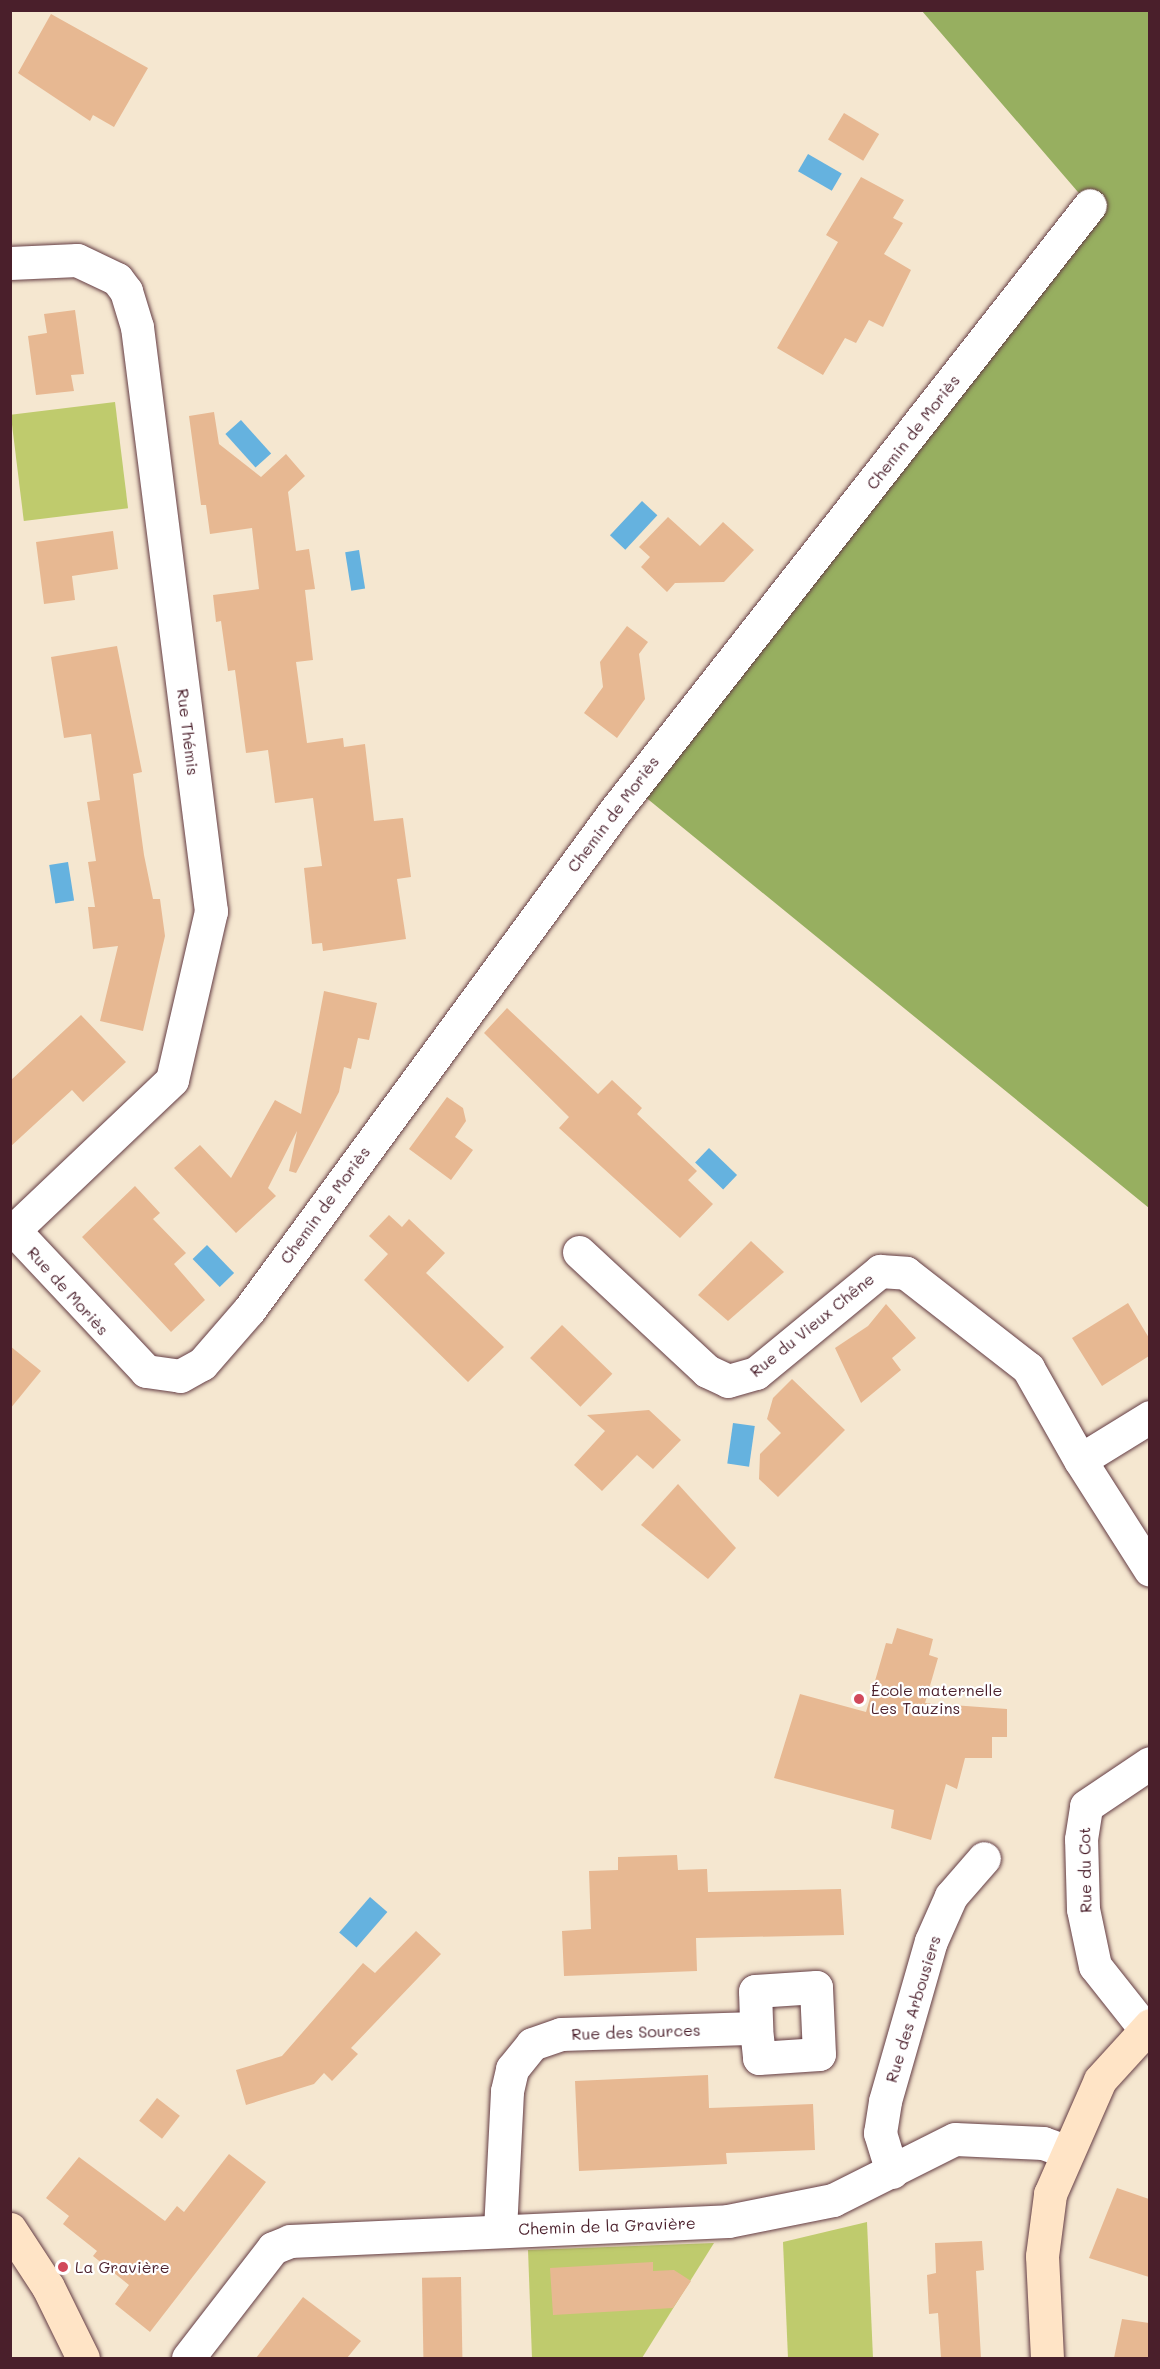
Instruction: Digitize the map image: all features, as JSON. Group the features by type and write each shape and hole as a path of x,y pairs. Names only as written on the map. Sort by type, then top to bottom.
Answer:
{"street":[{"name":"Chemin de Moriès","path":"126,1355 146,1371 180,1376 225,1341 621,803 1090,205"},
{"name":"Rue Thémis","path":"10,263 77,260 117,279 126,291 137,327 211,911 172,1080 12,1228"},
{"name":"Rue de Moriès","path":"12,1228 126,1355"},
{"name":"Rue du Vieux Chêne","path":"579,1252 707,1371 728,1381 756,1373 873,1276 894,1269 906,1273 1028,1368 1080,1460 1149,1570"},
{"path":"1080,1460 1149,1417"},
{"name":"Rue du Cot","path":"1147,2027 1095,1966 1083,1909 1081,1839 1086,1806 1149,1763"},
{"name":"Rue des Arbousiers","path":"892,2172 880,2133 884,2108 931,1941 951,1896 984,1858"},
{"path":"1047,2358 1042,2256 1050,2194 1065,2151 1100,2080 1147,2027"},
{"name":"Rue des Sources","path":"500,2230 507,2091 512,2069 532,2044 561,2034 756,2028"},
{"name":"Chemin de la Gravière","path":"188,2358 273,2248 290,2241 729,2221 833,2200 955,2139 1043,2143 1065,2151"},
{"path":"10,2229 48,2287 83,2358"}],"green space":[{"path":"922,11 1149,11 1149,1208 633,787 1090,206"},
{"path":"115,402 128,508 24,521 11,415"},
{"path":"867,2222 873,2358 788,2358 783,2242"},
{"path":"714,2243 642,2358 532,2358 528,2250"}],"water":[{"path":"808,154 842,174 832,191 798,171"},
{"path":"241,420 271,453 256,467 225,434"},
{"path":"642,501 657,515 625,550 610,535"},
{"path":"359,550 365,589 351,591 345,552"},
{"path":"68,862 74,901 55,903 49,865"},
{"path":"709,1148 737,1175 723,1189 695,1162"},
{"path":"207,1245 234,1273 220,1287 193,1259"},
{"path":"733,1423 755,1426 749,1467 727,1464"},
{"path":"370,1897 387,1912 357,1948 339,1932"}],"building":[{"path":"51,14 148,68 114,127 93,115 90,121 18,73"},
{"path":"844,113 879,134 863,161 828,140"},
{"path":"861,177 904,200 893,218 903,223 884,254 911,270 883,327 869,320 856,343 845,338 823,375 777,348 838,242 826,235"},
{"path":"75,310 84,374 71,375 74,391 36,395 28,336 47,333 44,314"},
{"path":"214,412 219,444 261,477 286,454 305,476 288,492 296,551 309,549 315,589 305,590 313,660 296,662 307,743 343,738 344,747 365,744 374,821 403,818 411,877 397,879 406,939 323,951 322,943 312,944 304,868 322,866 313,798 275,803 268,750 246,753 235,670 228,671 221,621 216,622 213,595 259,589 252,528 210,534 206,505 201,505 189,416"},
{"path":"668,517 700,546 723,522 754,550 724,582 675,583 667,592 641,567 650,557 639,547"},
{"path":"113,531 118,569 72,576 75,600 44,604 36,542"},
{"path":"627,626 648,642 639,654 645,699 617,738 584,713 603,687 600,662"},
{"path":"117,646 142,772 133,774 144,855 153,899 160,899 165,936 143,1031 100,1021 118,946 93,949 88,907 95,907 88,862 96,861 87,802 100,800 91,734 64,738 51,657"},
{"path":"324,991 377,1003 369,1040 358,1038 351,1069 344,1067 339,1092 296,1173 289,1171 297,1131 268,1188 276,1196 236,1233 174,1168 200,1145 231,1178 275,1100 301,1114"},
{"path":"507,1008 598,1094 612,1080 642,1108 637,1114 697,1171 688,1180 713,1204 680,1238 559,1128 569,1117 484,1033"},
{"path":"81,1015 126,1062 83,1102 72,1090 10,1147 10,1081"},
{"path":"447,1097 463,1108 466,1121 455,1137 473,1150 451,1180 409,1149"},
{"path":"135,1186 160,1213 153,1219 186,1253 174,1264 205,1300 171,1332 82,1237"},
{"path":"389,1215 402,1227 409,1219 445,1253 426,1273 504,1347 468,1382 364,1280 388,1254 369,1236"},
{"path":"751,1241 784,1272 728,1321 698,1295"},
{"path":"1128,1303 1149,1338 1149,1356 1102,1386 1072,1338"},
{"path":"886,1304 916,1338 892,1358 901,1370 861,1403 835,1348 868,1326"},
{"path":"562,1325 612,1374 580,1407 530,1358"},
{"path":"10,1346 41,1371 10,1409"},
{"path":"792,1379 845,1430 778,1497 759,1479 760,1454 781,1433 767,1419 773,1398"},
{"path":"649,1410 681,1440 653,1469 637,1455 602,1491 574,1465 605,1431 587,1415"},
{"path":"678,1484 736,1548 708,1579 641,1525"},
{"path":"897,1628 933,1639 929,1655 938,1658 925,1703 1007,1709 1007,1737 992,1737 992,1758 965,1758 957,1789 946,1784 931,1840 891,1828 894,1810 774,1778 800,1694 866,1712 886,1643 892,1644"},
{"path":"677,1855 678,1870 707,1869 708,1892 841,1889 844,1935 696,1938 697,1971 564,1976 562,1931 591,1929 589,1871 618,1870 618,1857"},
{"path":"416,1931 441,1954 351,2048 358,2054 332,2081 324,2073 314,2084 246,2105 236,2070 282,2056 363,1963 375,1973"},
{"path":"708,2075 709,2108 813,2104 815,2150 726,2153 727,2164 579,2171 575,2081"},
{"path":"157,2098 180,2116 162,2139 139,2121"},
{"path":"229,2154 266,2182 150,2332 115,2304 129,2285 93,2256 97,2251 63,2224 69,2216 46,2198 79,2157 165,2221 177,2206 184,2212"},
{"path":"1117,2188 1149,2199 1149,2277 1089,2258"},
{"path":"982,2241 984,2270 976,2271 981,2358 941,2358 938,2313 929,2314 927,2275 936,2273 935,2243"},
{"path":"653,2262 653,2271 674,2270 691,2281 673,2308 553,2315 550,2268"},
{"path":"461,2277 462,2358 423,2358 422,2278"},
{"path":"303,2297 361,2341 347,2358 256,2358"},
{"path":"1122,2319 1149,2323 1149,2358 1114,2358"}],"place":[{"name":"École maternelle Les Tauzins","path":"859,1699"},
{"name":"La Gravière","path":"63,2267"}]}
